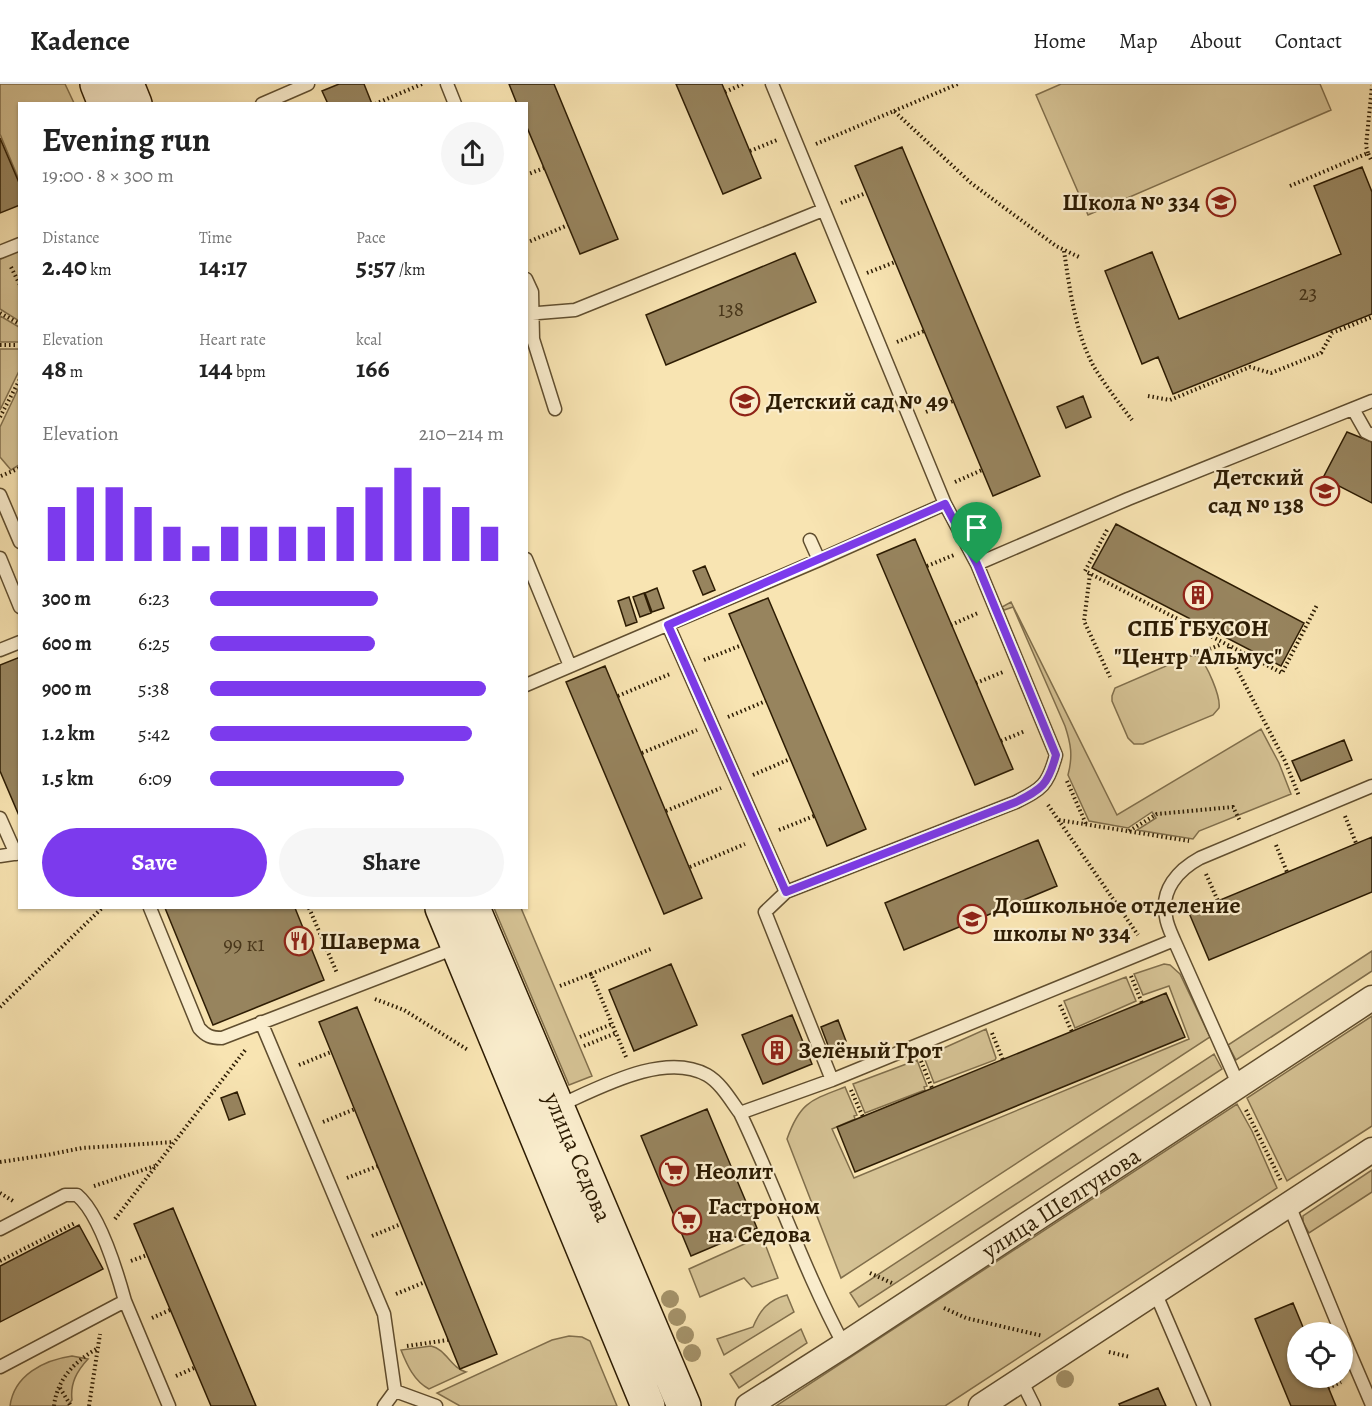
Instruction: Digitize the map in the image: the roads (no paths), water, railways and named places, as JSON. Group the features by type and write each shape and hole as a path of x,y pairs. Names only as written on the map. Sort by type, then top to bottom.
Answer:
{"main road":[{"path":"97,84 104,102"},
{"path":"127,84 134,102"},
{"name":"улица Седова","path":"443,909 472,935 543,1112 648,1406"},
{"name":"улица Седова","path":"543,1112 684,1406"}],"street":[{"name":"улица Шелгунова","path":"748,1406 1372,998"},
{"path":"981,1406 1372,1150"}],"lane":[{"path":"267,102 308,84"},
{"path":"447,84 454,102"},
{"path":"772,84 938,489 977,564 1056,755 1051,774 1038,791 1016,802 786,892 765,912 832,1080"},
{"path":"530,314 575,310 823,210"},
{"path":"0,252 18,245"},
{"path":"528,283 532,292 530,314 533,339 555,410"},
{"path":"977,564 1128,499 1372,401"},
{"path":"1353,409 1366,432 1372,435"},
{"path":"1,499 18,537"},
{"path":"528,684 945,504"},
{"path":"810,540 819,560"},
{"path":"0,558 18,602"},
{"path":"528,564 570,666"},
{"path":"668,625 786,892"},
{"path":"0,650 18,643"},
{"path":"1239,1086 1174,940 1165,916 1166,896 1174,878 1185,867 1200,858 1372,786"},
{"path":"0,818 18,854 0,856"},
{"path":"150,909 199,1028 204,1035 213,1038 222,1038 347,990 472,935"},
{"path":"740,1113 832,1080 1174,940"},
{"path":"261,1022 384,1314 395,1391 384,1406"},
{"path":"543,1112 650,1068 670,1066 690,1068 708,1076 740,1113 762,1159 823,1305 844,1345"},
{"path":"0,1228 65,1195 77,1195 87,1203 116,1268 125,1301 169,1406"},
{"path":"1289,1205 1337,1322"},
{"path":"1155,1292 1204,1406"},
{"path":"0,1367 125,1301"},
{"path":"1353,1359 1372,1405"},
{"path":"1021,1380 1034,1406"},
{"path":"395,1391 436,1406"}],"place":[{"name":"Школа № 334","path":"1221,202"},
{"name":"Детский сад № 49","path":"745,401"},
{"name":"Детский сад № 138","path":"1325,491"},
{"name":"СПБ ГБУСОН \"Центр \"Альмус\"","path":"1198,595"},
{"name":"Дошкольное отделение школы № 334","path":"972,919"},
{"name":"Шаверма","path":"299,941"},
{"name":"Зелёный Грот","path":"777,1050"},
{"name":"Неолит","path":"674,1171"},
{"name":"Гастроном на Седова","path":"687,1220"}]}
